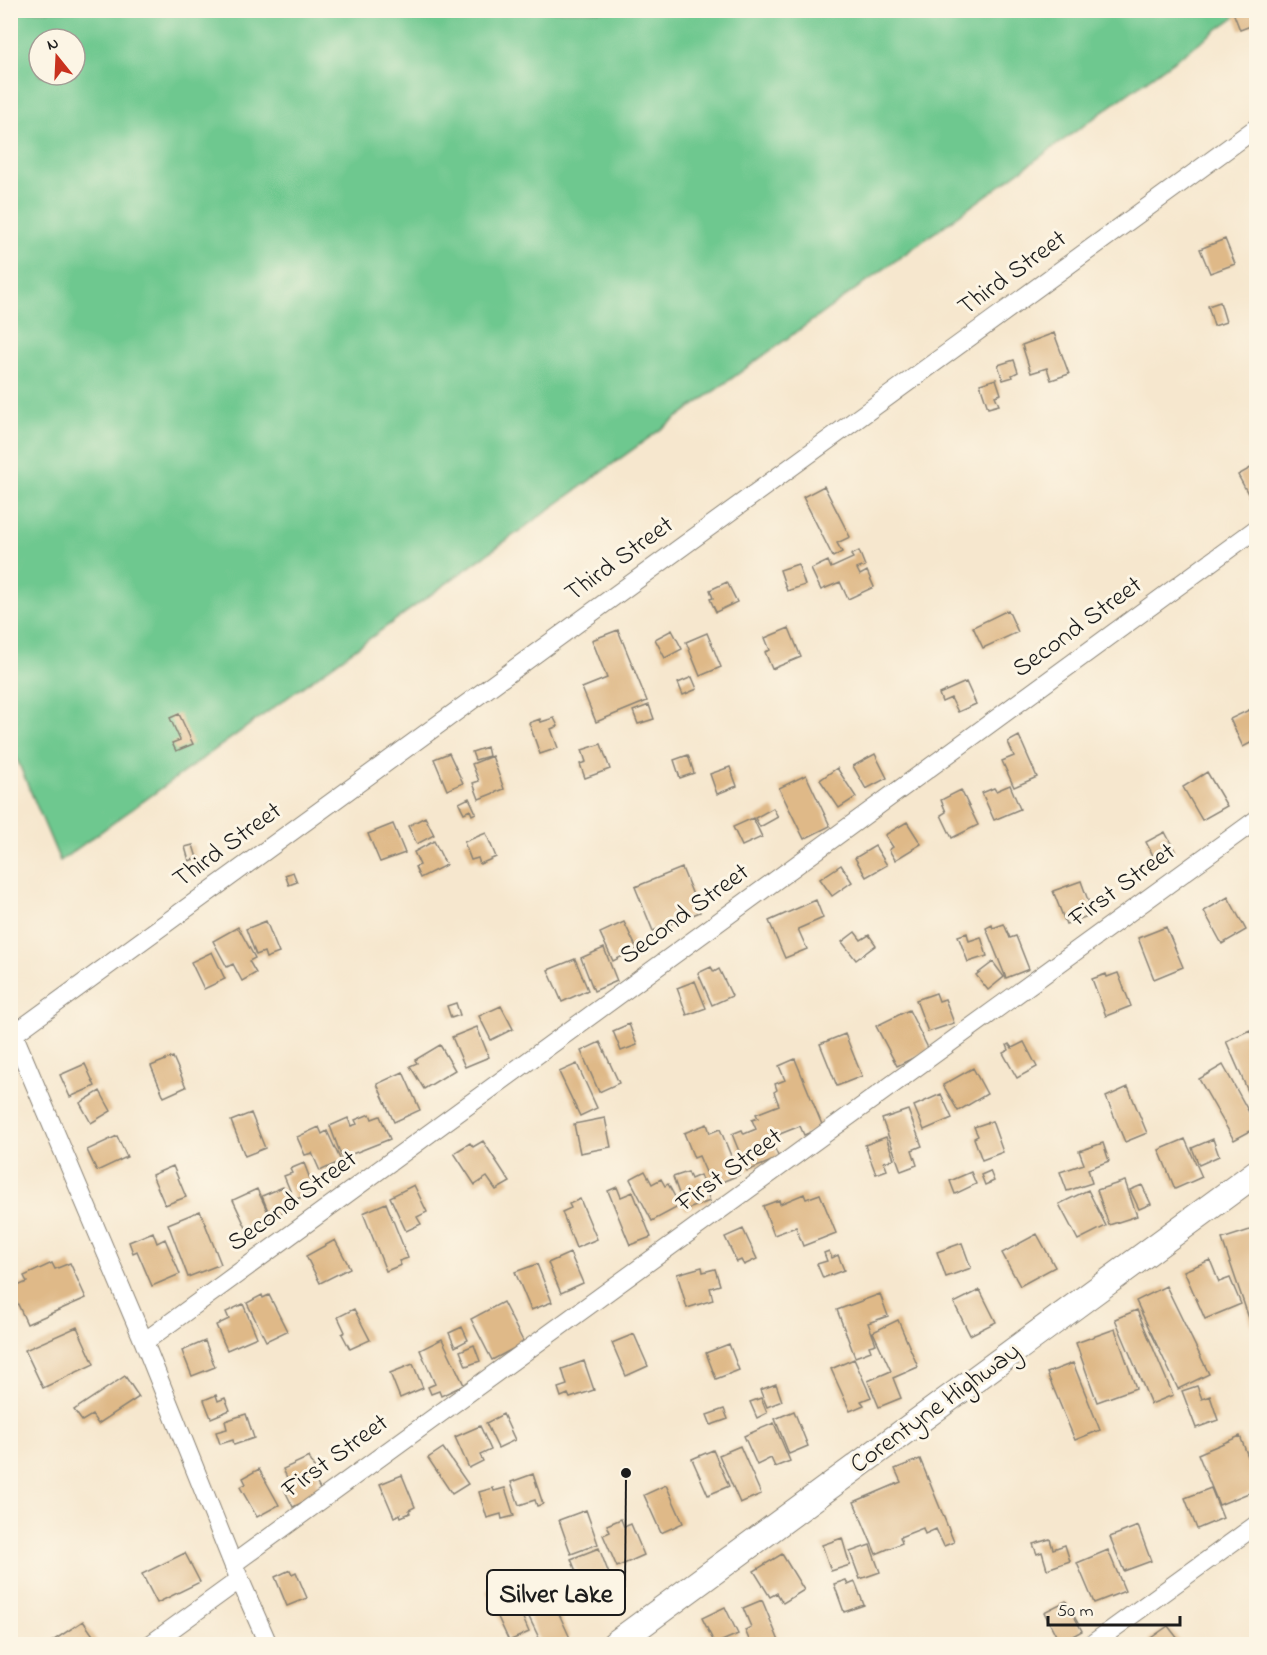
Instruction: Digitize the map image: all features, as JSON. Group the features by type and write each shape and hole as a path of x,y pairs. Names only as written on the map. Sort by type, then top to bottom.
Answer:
{"main road":[{"name":"Corentyne Highway","path":"615,1644 1257,1173"}],"street":[{"name":"Third Street","path":"12,1030 1257,128"},
{"name":"Second Street","path":"144,1342 1257,529"},
{"name":"First Street","path":"151,1644 236,1572 1257,820"},
{"path":"12,1030 144,1342 236,1572 268,1644"},
{"path":"1092,1644 1257,1525"}],"green space":[{"path":"10,11 1243,11 60,861 11,745"}],"building":[{"path":"1256,10 1256,24 1240,30 1233,12"},
{"path":"1225,239 1235,264 1210,273 1200,249"},
{"path":"1220,302 1226,322 1214,326 1208,306"},
{"path":"1054,333 1069,374 1051,380 1047,368 1031,373 1022,345"},
{"path":"1014,360 1018,372 1012,375 1013,377 1003,380 998,365"},
{"path":"996,379 1001,394 995,396 999,405 988,408 980,384"},
{"path":"1256,465 1256,499 1252,501 1238,475"},
{"path":"824,486 850,537 837,543 842,552 833,557 803,497"},
{"path":"859,551 865,566 857,569 860,575 867,571 874,587 848,599 840,582 821,590 811,569 828,561 831,568 853,558 851,555"},
{"path":"798,564 805,585 787,591 780,570"},
{"path":"727,582 737,602 716,612 710,599 713,598 710,590"},
{"path":"1008,610 1018,632 983,648 973,627"},
{"path":"789,628 801,657 772,669 765,652 770,650 765,638"},
{"path":"618,630 647,701 596,722 582,688 607,678 592,640"},
{"path":"672,630 682,649 665,658 655,639"},
{"path":"707,633 721,667 700,676 686,642"},
{"path":"692,677 697,689 683,695 678,683"},
{"path":"966,682 976,704 958,712 951,698 942,702 939,694"},
{"path":"649,705 654,719 638,724 633,711"},
{"path":"1251,709 1256,721 1256,740 1243,747 1230,719"},
{"path":"179,714 193,744 176,751 172,743 180,740 170,718"},
{"path":"554,718 558,726 551,729 558,748 540,754 529,723"},
{"path":"1019,736 1037,777 1014,787 1002,761 1014,756 1008,742"},
{"path":"601,744 610,769 585,778 580,764 586,762 582,750"},
{"path":"487,747 489,756 475,760 472,752"},
{"path":"449,753 463,783 447,790 434,759"},
{"path":"875,754 887,778 866,789 853,766"},
{"path":"688,755 694,773 680,778 674,760"},
{"path":"492,756 504,789 479,799 473,783 479,781 472,764"},
{"path":"730,767 737,786 717,794 710,774"},
{"path":"837,768 856,797 839,808 820,780"},
{"path":"1207,772 1227,806 1202,820 1183,787"},
{"path":"806,775 830,826 804,839 779,788"},
{"path":"1010,785 1020,809 994,820 982,793 994,788 996,791"},
{"path":"961,790 978,825 952,838 941,815 946,812 941,800"},
{"path":"469,798 476,813 472,815 470,810 464,813 459,803"},
{"path":"773,808 778,817 760,827 755,818"},
{"path":"425,817 434,835 417,844 408,826"},
{"path":"753,818 762,837 742,846 733,827"},
{"path":"907,822 921,844 895,860 889,850 893,847 885,835"},
{"path":"393,824 405,853 380,862 368,834"},
{"path":"1165,832 1175,851 1156,861 1146,842"},
{"path":"486,833 496,857 480,864 478,858 471,860 464,842"},
{"path":"434,841 446,865 420,878 415,867 420,865 414,852"},
{"path":"193,845 197,858 189,861 185,847"},
{"path":"875,846 887,865 866,877 855,858"},
{"path":"841,865 852,882 832,896 820,879"},
{"path":"682,868 700,912 653,931 635,887"},
{"path":"293,872 297,882 289,885 285,875"},
{"path":"1081,881 1093,914 1066,924 1053,891"},
{"path":"1228,897 1246,930 1222,944 1204,911"},
{"path":"816,900 823,918 798,929 807,949 785,958 769,921"},
{"path":"266,921 279,953 266,958 264,952 256,955 246,929"},
{"path":"624,922 637,949 613,961 600,933"},
{"path":"1004,924 1010,938 1016,936 1029,969 1006,978 986,928"},
{"path":"238,927 255,958 249,961 256,973 242,981 233,964 227,967 213,941"},
{"path":"1166,927 1183,967 1154,979 1138,938"},
{"path":"855,932 861,940 869,935 876,945 856,960 842,942"},
{"path":"967,933 969,941 981,937 987,956 968,962 958,936"},
{"path":"604,948 617,981 594,991 581,958"},
{"path":"212,952 225,979 204,989 191,962"},
{"path":"575,959 588,990 562,1002 548,970"},
{"path":"993,962 1004,977 988,990 976,975"},
{"path":"711,967 714,972 719,969 732,996 712,1005 698,973"},
{"path":"1118,973 1131,1006 1106,1016 1092,979"},
{"path":"695,981 706,1008 687,1015 677,988"},
{"path":"936,993 939,1001 945,999 954,1023 928,1032 916,1000"},
{"path":"456,1003 460,1015 451,1018 447,1006"},
{"path":"501,1006 513,1029 491,1040 479,1016"},
{"path":"909,1010 929,1050 897,1066 876,1026"},
{"path":"629,1024 637,1045 621,1051 613,1031"},
{"path":"477,1027 489,1057 465,1067 452,1037"},
{"path":"1250,1030 1256,1044 1256,1104 1254,1105 1226,1041"},
{"path":"845,1034 862,1076 837,1086 820,1044"},
{"path":"600,1042 619,1083 599,1092 581,1051"},
{"path":"1024,1042 1037,1067 1017,1078 1003,1053 1009,1050 1007,1045 1009,1044 1012,1048"},
{"path":"440,1045 455,1070 424,1089 410,1066 417,1063 415,1060"},
{"path":"173,1057 186,1087 164,1097 151,1066"},
{"path":"795,1059 823,1127 804,1135 800,1126 770,1138 779,1158 747,1171 732,1134 742,1130 744,1134 756,1129 752,1120 758,1118 756,1114 779,1105 774,1092 777,1090 775,1084 785,1080 779,1066"},
{"path":"85,1064 95,1086 70,1097 60,1075"},
{"path":"577,1064 597,1108 580,1116 559,1072"},
{"path":"1223,1065 1256,1125 1256,1128 1234,1140 1199,1079"},
{"path":"973,1068 987,1094 958,1111 943,1085"},
{"path":"403,1072 420,1110 394,1122 377,1084"},
{"path":"1128,1087 1147,1133 1125,1142 1106,1097"},
{"path":"100,1091 111,1111 91,1123 80,1103"},
{"path":"941,1094 952,1118 924,1130 914,1106"},
{"path":"908,1110 922,1146 912,1150 917,1165 901,1171 882,1119"},
{"path":"251,1113 265,1148 245,1156 231,1121"},
{"path":"370,1114 372,1119 380,1116 390,1139 342,1158 330,1126 348,1118 351,1126 357,1124 355,1120"},
{"path":"605,1118 611,1147 580,1153 574,1124"},
{"path":"992,1121 1003,1152 982,1160 974,1138 978,1136 974,1127"},
{"path":"707,1124 710,1133 720,1129 739,1175 712,1186 699,1156 694,1158 684,1133"},
{"path":"319,1127 322,1134 327,1131 341,1161 320,1171 312,1153 305,1155 297,1137"},
{"path":"117,1136 127,1157 97,1171 87,1150"},
{"path":"886,1137 894,1159 884,1162 887,1170 876,1174 865,1145"},
{"path":"1185,1139 1202,1177 1175,1189 1159,1150"},
{"path":"1213,1139 1219,1156 1199,1165 1192,1148"},
{"path":"483,1141 510,1182 496,1190 487,1177 475,1185 454,1153 470,1143 473,1147"},
{"path":"1103,1143 1109,1161 1088,1169 1092,1183 1067,1191 1060,1172 1084,1164 1079,1151"},
{"path":"304,1163 315,1192 294,1200 284,1176 292,1173 290,1169"},
{"path":"173,1166 186,1197 165,1205 152,1175"},
{"path":"645,1171 652,1184 661,1179 665,1186 668,1184 680,1206 652,1221 630,1179"},
{"path":"990,1171 994,1181 985,1185 981,1175"},
{"path":"688,1172 691,1179 700,1175 710,1201 685,1210 673,1177"},
{"path":"971,1172 976,1184 955,1194 950,1181"},
{"path":"1125,1181 1137,1216 1109,1225 1097,1190"},
{"path":"414,1185 427,1212 417,1217 421,1224 406,1231 390,1197"},
{"path":"1142,1185 1151,1204 1139,1209 1130,1190"},
{"path":"283,1187 292,1208 271,1218 262,1196"},
{"path":"617,1187 621,1197 633,1192 651,1237 630,1245 608,1191"},
{"path":"257,1189 272,1221 248,1232 233,1200"},
{"path":"1088,1190 1106,1226 1078,1240 1059,1204"},
{"path":"804,1194 806,1199 820,1194 836,1233 803,1246 796,1227 774,1235 763,1206 779,1200 780,1204"},
{"path":"580,1199 597,1239 576,1248 562,1212 571,1208 569,1204"},
{"path":"386,1203 408,1258 399,1261 401,1265 386,1271 363,1213"},
{"path":"200,1211 221,1264 188,1277 168,1224"},
{"path":"1256,1228 1256,1326 1252,1327 1222,1239"},
{"path":"743,1229 757,1259 744,1265 741,1260 737,1262 725,1237"},
{"path":"153,1232 157,1243 165,1239 180,1274 152,1286 137,1251 133,1253 129,1242"},
{"path":"1037,1234 1055,1267 1020,1286 1002,1253"},
{"path":"335,1240 350,1268 320,1283 306,1256"},
{"path":"962,1243 971,1268 946,1277 937,1252"},
{"path":"829,1251 832,1258 838,1255 844,1270 823,1278 817,1264 827,1261 824,1253"},
{"path":"570,1253 583,1283 561,1293 548,1263"},
{"path":"1210,1260 1219,1282 1230,1278 1241,1304 1205,1319 1184,1271"},
{"path":"52,1263 55,1269 70,1263 86,1298 27,1324 11,1289 27,1282 24,1276"},
{"path":"537,1264 552,1302 531,1310 515,1272"},
{"path":"702,1267 703,1272 715,1269 720,1285 710,1288 713,1300 687,1308 677,1274"},
{"path":"1166,1286 1209,1374 1178,1389 1136,1301"},
{"path":"980,1290 996,1322 970,1335 954,1303"},
{"path":"880,1294 888,1316 868,1323 876,1344 869,1346 871,1351 855,1357 837,1310"},
{"path":"262,1295 263,1298 269,1295 287,1331 266,1341 247,1303"},
{"path":"503,1302 524,1343 492,1360 471,1319"},
{"path":"243,1304 257,1337 227,1350 216,1325 229,1319 226,1312"},
{"path":"354,1309 370,1340 350,1349 342,1334 345,1332 338,1317"},
{"path":"1137,1310 1173,1395 1151,1404 1115,1319"},
{"path":"898,1320 918,1367 893,1378 901,1398 879,1407 868,1381 891,1371 873,1332"},
{"path":"77,1327 94,1364 43,1388 25,1350"},
{"path":"462,1327 468,1340 455,1347 449,1333"},
{"path":"1115,1329 1136,1388 1097,1402 1076,1343"},
{"path":"634,1334 648,1366 626,1376 612,1343"},
{"path":"442,1339 464,1385 441,1396 439,1391 431,1394 428,1387 435,1384 420,1350"},
{"path":"205,1341 215,1367 192,1376 182,1351"},
{"path":"729,1344 739,1370 716,1379 706,1353"},
{"path":"474,1345 480,1361 466,1366 460,1351"},
{"path":"854,1359 871,1397 861,1401 864,1405 850,1411 831,1369"},
{"path":"584,1361 594,1390 570,1398 568,1394 561,1397 558,1388 567,1385 562,1369"},
{"path":"1073,1363 1100,1430 1075,1440 1047,1373"},
{"path":"413,1364 423,1388 400,1398 390,1373"},
{"path":"125,1376 139,1397 98,1424 92,1415 82,1421 74,1410"},
{"path":"776,1384 782,1401 767,1407 760,1390"},
{"path":"1197,1386 1202,1399 1210,1396 1218,1420 1196,1428 1182,1391"},
{"path":"216,1395 218,1401 225,1398 230,1410 211,1418 204,1400"},
{"path":"761,1398 767,1413 757,1418 750,1402"},
{"path":"724,1409 728,1419 711,1425 707,1415"},
{"path":"794,1411 808,1446 789,1454 775,1419"},
{"path":"246,1414 254,1438 234,1445 233,1440 220,1444 216,1432 227,1429 225,1421"},
{"path":"503,1414 515,1440 498,1448 486,1423"},
{"path":"774,1423 790,1461 775,1467 771,1458 757,1465 744,1436"},
{"path":"480,1426 491,1450 480,1455 483,1461 469,1468 455,1437"},
{"path":"1240,1436 1256,1477 1256,1490 1219,1505 1198,1454"},
{"path":"740,1446 761,1494 740,1503 719,1455"},
{"path":"443,1448 468,1484 452,1494 428,1458"},
{"path":"713,1450 729,1486 708,1495 692,1459"},
{"path":"309,1457 319,1478 315,1480 322,1493 293,1507 285,1491 292,1488 283,1469"},
{"path":"920,1459 954,1542 944,1546 936,1529 925,1534 923,1528 900,1537 902,1543 876,1554 854,1502 901,1482 895,1469"},
{"path":"259,1469 279,1505 257,1517 240,1487 246,1484 243,1478"},
{"path":"533,1474 543,1504 537,1506 535,1500 519,1505 511,1482"},
{"path":"402,1475 415,1507 409,1510 410,1513 394,1517 380,1484"},
{"path":"666,1485 683,1523 661,1533 644,1495"},
{"path":"493,1488 494,1491 505,1488 514,1516 502,1519 501,1514 487,1518 479,1492"},
{"path":"1211,1488 1223,1518 1197,1529 1185,1498"},
{"path":"586,1510 598,1544 571,1554 559,1520"},
{"path":"621,1519 624,1527 631,1524 644,1555 617,1567 603,1535 610,1532 607,1525"},
{"path":"1138,1526 1151,1561 1124,1571 1110,1537"},
{"path":"842,1538 850,1565 831,1571 822,1545"},
{"path":"1050,1539 1053,1549 1065,1545 1070,1561 1047,1569 1042,1552 1037,1554 1033,1544"},
{"path":"870,1545 880,1572 860,1579 850,1552"},
{"path":"599,1548 616,1592 589,1603 571,1559"},
{"path":"1108,1550 1125,1591 1094,1603 1077,1563"},
{"path":"185,1553 200,1582 157,1603 142,1574"},
{"path":"782,1554 804,1590 783,1603 777,1593 770,1597 754,1571"},
{"path":"290,1570 292,1574 296,1572 307,1598 287,1606 275,1577"},
{"path":"846,1580 848,1585 855,1582 864,1605 844,1612 834,1584"},
{"path":"507,1581 529,1632 509,1641 486,1591"},
{"path":"762,1600 779,1641 772,1644 751,1644 745,1630 751,1627 743,1608"},
{"path":"1066,1601 1082,1631 1060,1643 1044,1612"},
{"path":"555,1605 570,1638 555,1644 542,1644 529,1617"},
{"path":"725,1607 738,1634 715,1644 702,1618"},
{"path":"83,1621 99,1644 48,1644"},
{"path":"1168,1626 1182,1644 1152,1644 1148,1640"}],"place":[{"name":"Silver Lake","path":"626,1473"}]}
